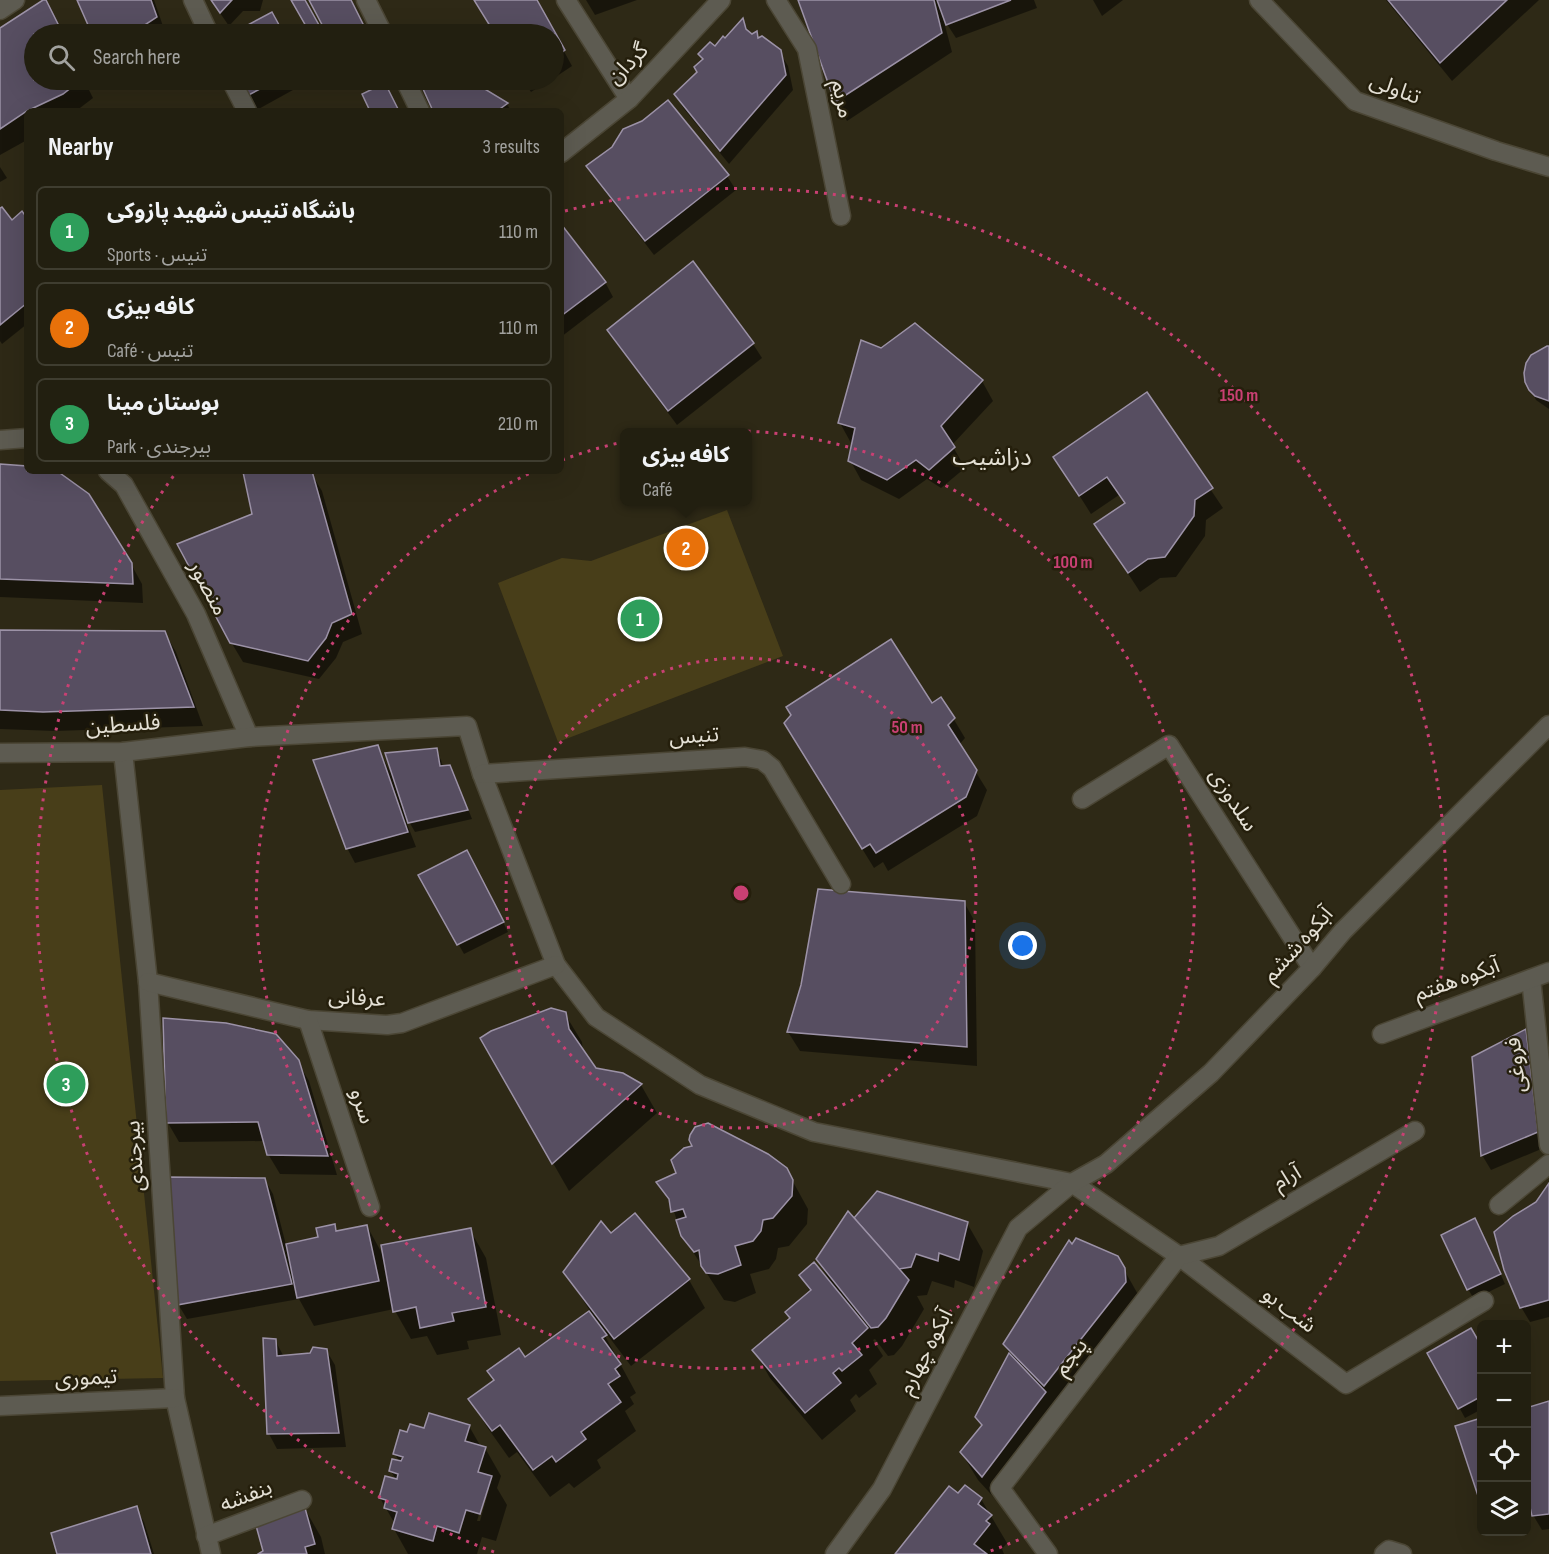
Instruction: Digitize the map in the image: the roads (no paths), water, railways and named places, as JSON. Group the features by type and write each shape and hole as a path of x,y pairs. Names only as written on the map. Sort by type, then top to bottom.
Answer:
{"street":[{"path":"0,10 15,0"},
{"path":"193,0 204,24"},
{"path":"366,0 377,24"},
{"path":"566,0 629,99"},
{"name":"گردان","path":"564,151 629,99 721,0"},
{"name":"مریم","path":"776,0 807,49 841,216"},
{"name":"تناولی","path":"1259,0 1355,101 1496,151 1549,167"},
{"path":"236,90 245,108"},
{"path":"410,90 419,108"},
{"path":"0,440 24,438"},
{"name":"منصور","path":"111,474 124,486 196,614 249,737"},
{"name":"آبکوه ششم","path":"1071,1183 1106,1164 1211,1073 1312,968 1343,930 1549,725"},
{"name":"فلسطین","path":"0,753 123,752 249,737 467,726 482,774"},
{"name":"سلدوزی","path":"1082,799 1169,745 1312,968"},
{"name":"بیرجندی","path":"123,752 148,982 175,1398 211,1554"},
{"name":"تنیس","path":"482,774 745,757 762,760 772,768 842,884"},
{"path":"482,774 556,965 596,1017 700,1085 814,1132 1071,1183"},
{"name":"عرفانی","path":"148,982 308,1020 387,1025 402,1023 556,965"},
{"name":"آبکوه هفتم","path":"1382,1034 1549,972"},
{"name":"فروغی","path":"1531,979 1549,1145"},
{"name":"سرو","path":"308,1020 370,1207"},
{"name":"آرام","path":"1179,1256 1219,1246 1415,1131"},
{"path":"1499,1205 1549,1164"},
{"name":"شب بو","path":"1071,1183 1179,1256 1346,1384 1484,1301"},
{"name":"آبکوه چهارم","path":"835,1554 882,1489 1017,1228 1071,1183"},
{"name":"پنجم","path":"1048,1554 1000,1488 1179,1256"},
{"name":"تیموری","path":"0,1406 175,1398"},
{"name":"بنفشه","path":"206,1536 302,1500"},
{"path":"1384,1554 1389,1550 1402,1554"}],"place":[{"name":"کافه بیزی","path":"686,548"},
{"name":"باشگاه تنیس شهید پازوکی","path":"640,619"},
{"name":"بوستان مینا","path":"66,1084"}],"district":[{"name":"دزاشیب","path":"992,457"}]}
